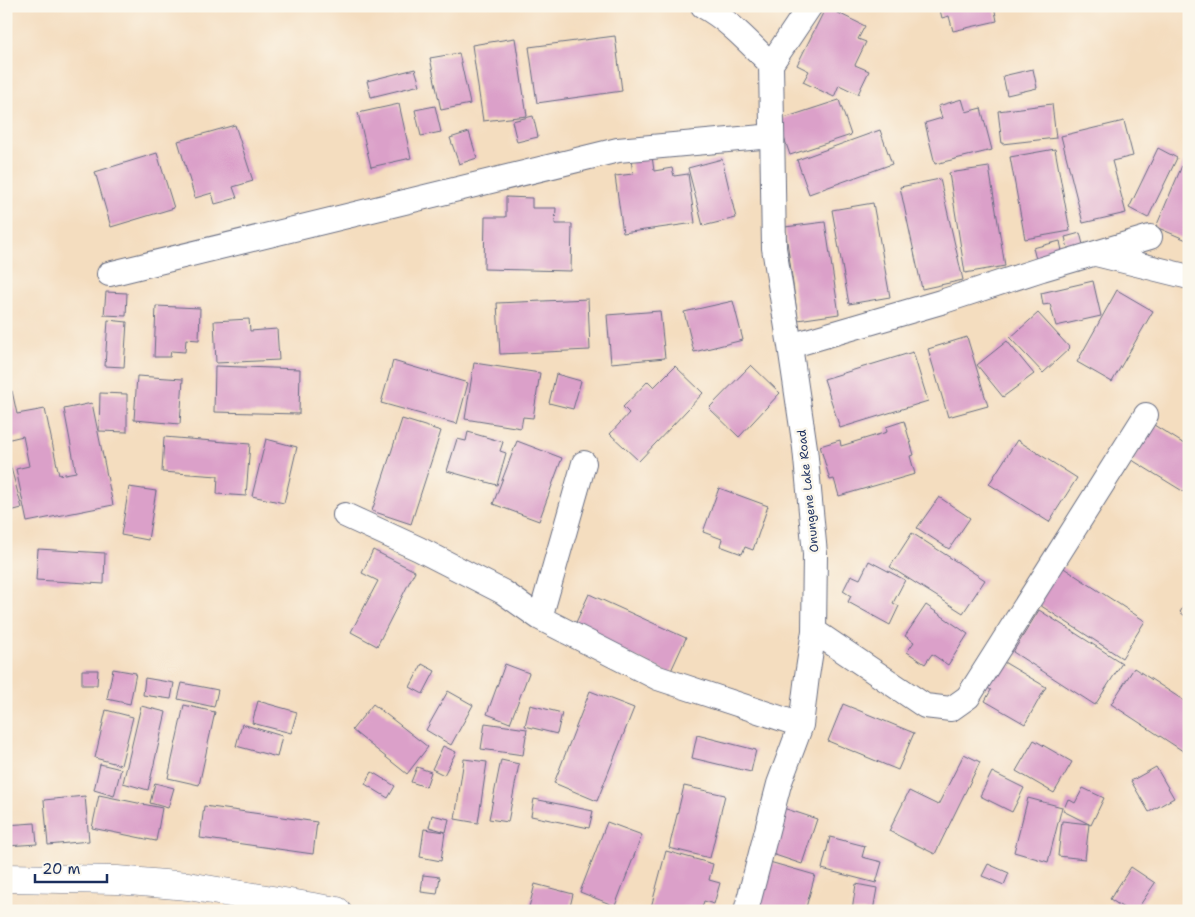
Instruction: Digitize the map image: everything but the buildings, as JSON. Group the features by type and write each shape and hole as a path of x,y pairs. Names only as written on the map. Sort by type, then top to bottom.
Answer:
{"main road":[{"path":"6,878 117,880 188,886 337,911"}],"street":[{"path":"703,6 731,25 771,64 810,6"},
{"name":"Onungene Lake Road","path":"746,911 779,784 800,725 814,631 815,554 805,448 774,248 771,64"},
{"path":"109,274 618,150 772,136"},
{"path":"790,346 941,302 1042,269 1150,237"},
{"path":"1094,254 1189,277"},
{"path":"814,631 925,706 951,709 968,697 1146,415"},
{"path":"540,618 584,463"},
{"path":"346,515 504,592 540,618 658,678 800,725"}]}
